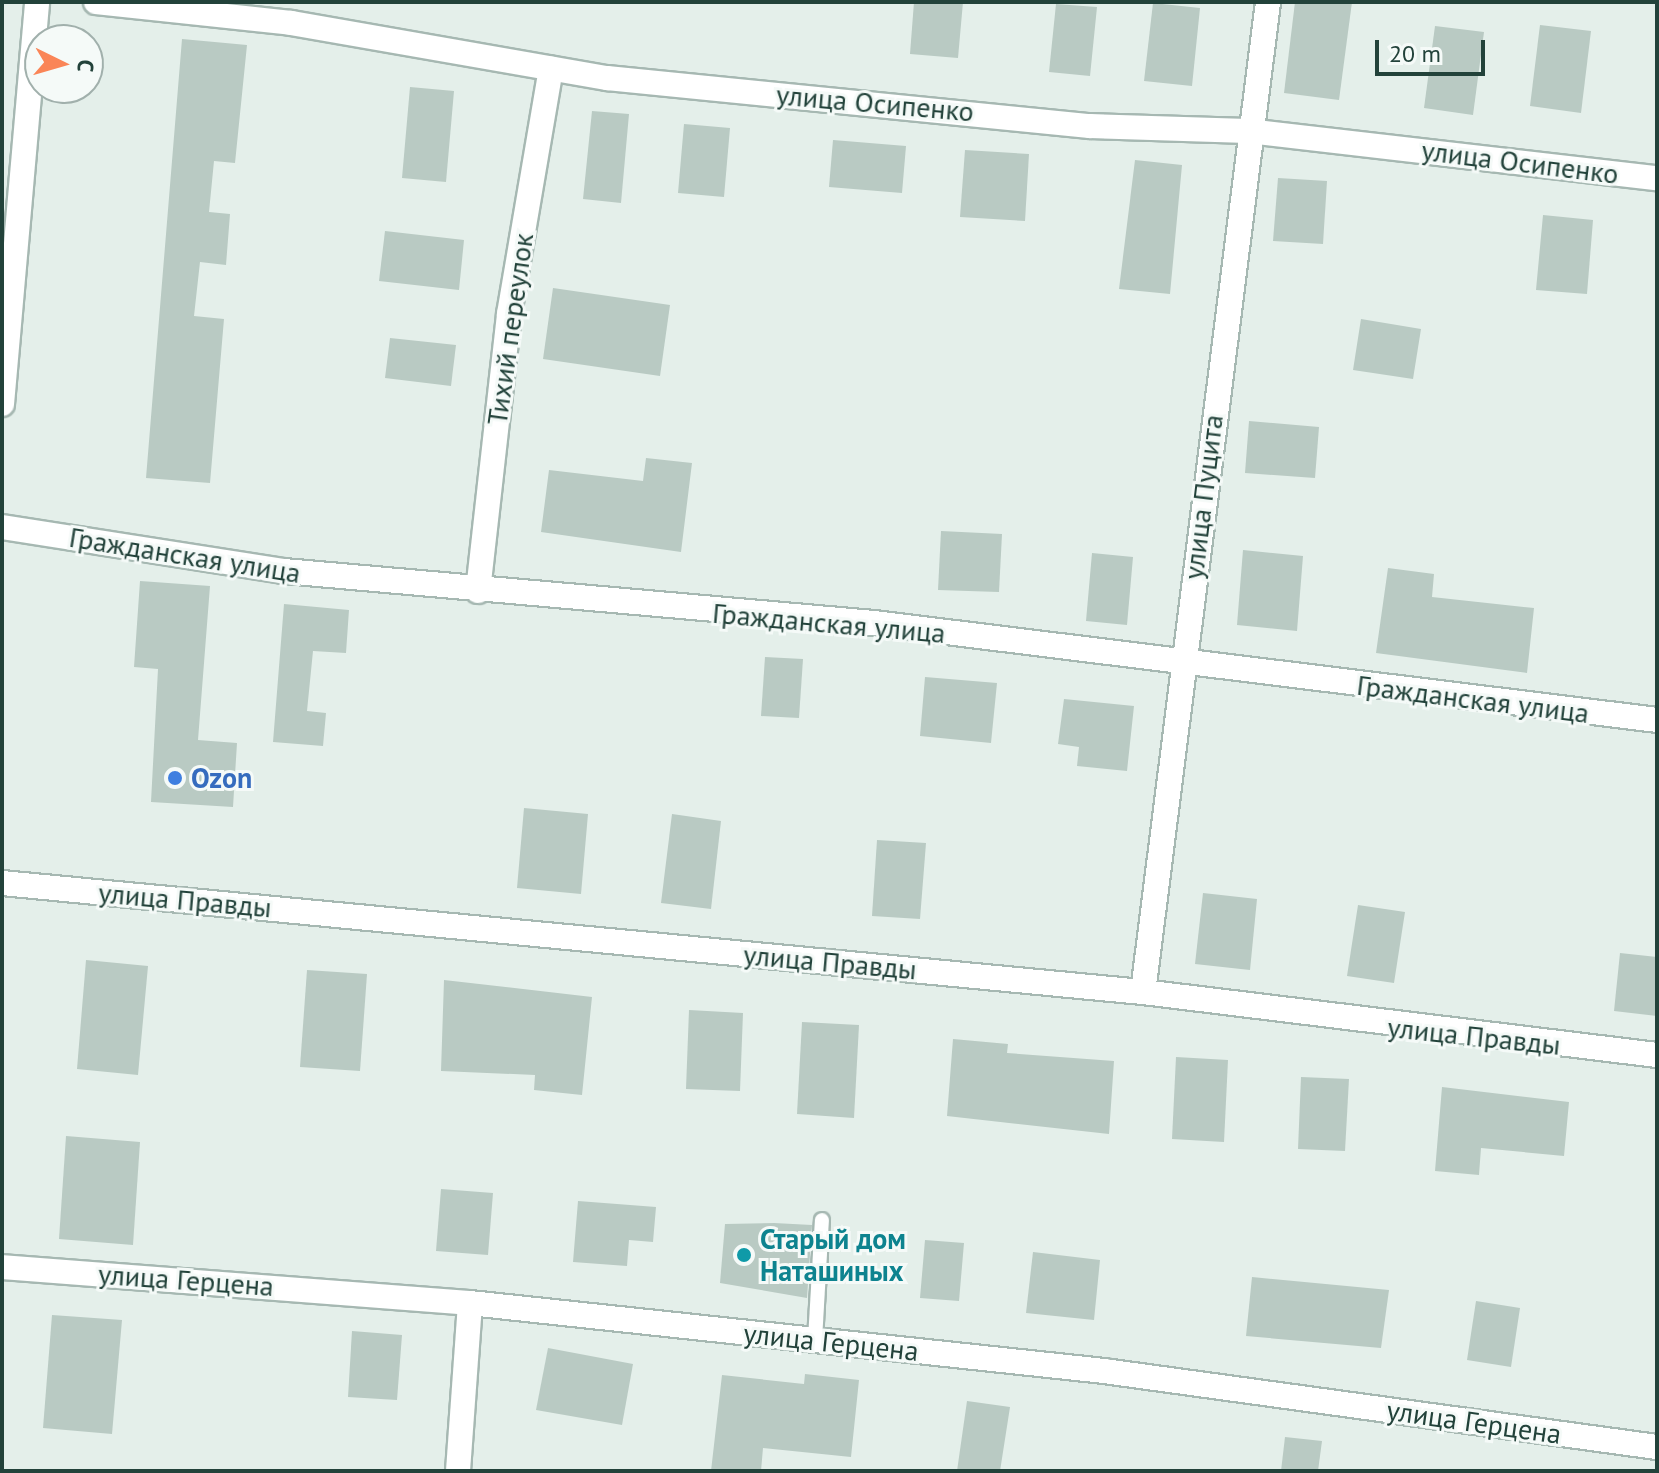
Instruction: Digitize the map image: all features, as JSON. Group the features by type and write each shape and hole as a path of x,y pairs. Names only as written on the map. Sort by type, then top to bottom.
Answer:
{"street":[{"path":"2,404 37,2"},
{"name":"улица Осипенко","path":"96,2 291,23 551,69 1090,126 1248,131 1657,178"},
{"name":"улица Пуцита","path":"1143,992 1248,131 1268,2"},
{"name":"Тихий переулок","path":"478,591 509,314 551,69"},
{"name":"Гражданская улица","path":"2,527 284,571 478,591 874,623 1183,665 1657,720"},
{"name":"улица Правды","path":"2,883 1143,992 1657,1055"},
{"name":"улица Герцена","path":"2,1267 470,1303 1104,1371 1657,1447"},
{"path":"458,1471 470,1303"}],"lane":[{"path":"815,1340 822,1220"}],"building":[{"path":"914,2 963,2 958,58 910,54"},
{"path":"1295,2 1352,2 1339,100 1284,93"},
{"path":"1153,3 1200,8 1192,86 1144,81"},
{"path":"1056,4 1097,7 1090,76 1049,72"},
{"path":"1540,25 1591,31 1581,113 1530,106"},
{"path":"1435,26 1484,32 1473,115 1424,108"},
{"path":"182,39 247,45 235,163 214,161 209,212 230,214 226,265 200,262 194,316 224,319 210,483 146,478"},
{"path":"410,87 454,91 446,182 402,178"},
{"path":"592,111 629,114 621,203 583,199"},
{"path":"684,124 730,128 724,197 678,193"},
{"path":"833,140 906,146 902,193 829,187"},
{"path":"965,150 1029,154 1025,221 960,217"},
{"path":"1135,160 1182,165 1170,294 1119,289"},
{"path":"1278,178 1327,181 1323,244 1273,241"},
{"path":"1543,215 1593,220 1587,294 1536,290"},
{"path":"385,231 464,240 459,290 379,281"},
{"path":"553,288 670,305 660,376 543,359"},
{"path":"1361,319 1421,329 1413,379 1353,370"},
{"path":"390,338 456,345 451,386 385,378"},
{"path":"1249,421 1319,427 1315,478 1245,473"},
{"path":"646,458 692,463 681,552 541,532 549,470 643,481"},
{"path":"941,531 1002,534 999,592 938,590"},
{"path":"1243,550 1303,556 1297,631 1237,625"},
{"path":"1092,553 1133,557 1127,625 1086,621"},
{"path":"1388,568 1434,574 1432,597 1534,608 1527,673 1376,653"},
{"path":"140,581 210,586 198,740 237,743 233,807 151,802 158,669 134,667"},
{"path":"284,604 349,610 346,653 313,651 307,711 326,713 323,746 273,742"},
{"path":"765,657 803,659 799,718 761,716"},
{"path":"925,677 997,683 991,743 920,736"},
{"path":"1064,699 1134,706 1127,771 1077,766 1079,747 1058,744"},
{"path":"524,808 588,814 581,894 517,888"},
{"path":"672,814 721,821 711,909 661,903"},
{"path":"877,840 926,843 920,919 872,916"},
{"path":"1203,893 1257,899 1250,970 1195,964"},
{"path":"1358,905 1405,912 1394,983 1347,976"},
{"path":"1620,953 1657,957 1657,1016 1614,1011"},
{"path":"86,960 148,966 138,1075 77,1069"},
{"path":"307,970 367,974 360,1071 300,1067"},
{"path":"444,980 592,997 582,1095 534,1090 535,1075 441,1071"},
{"path":"689,1010 743,1013 740,1091 686,1089"},
{"path":"802,1022 859,1025 854,1118 797,1114"},
{"path":"953,1039 1008,1044 1007,1053 1114,1061 1109,1134 947,1116"},
{"path":"1176,1057 1228,1060 1224,1142 1172,1139"},
{"path":"1301,1077 1349,1079 1345,1151 1298,1149"},
{"path":"1442,1087 1569,1102 1564,1156 1481,1148 1479,1175 1435,1171"},
{"path":"66,1136 140,1142 133,1245 59,1239"},
{"path":"441,1189 493,1193 488,1255 436,1251"},
{"path":"578,1201 656,1207 653,1242 629,1240 627,1266 573,1262"},
{"path":"725,1224 812,1225 807,1298 720,1283"},
{"path":"925,1240 964,1243 959,1301 920,1298"},
{"path":"1033,1252 1100,1260 1094,1320 1026,1313"},
{"path":"1252,1277 1389,1290 1381,1348 1246,1336"},
{"path":"1476,1301 1520,1308 1511,1367 1467,1360"},
{"path":"52,1315 122,1320 112,1434 43,1428"},
{"path":"352,1331 402,1335 397,1400 348,1397"},
{"path":"548,1348 633,1364 622,1425 536,1410"},
{"path":"805,1374 859,1380 851,1457 763,1448 761,1471 711,1471 722,1375 804,1384"},
{"path":"967,1401 1010,1407 1000,1471 957,1471"},
{"path":"1285,1437 1322,1441 1318,1471 1281,1471"}],"place":[{"name":"Ozon","path":"175,778"},
{"name":"Старый дом Наташиных","path":"744,1255"}]}
